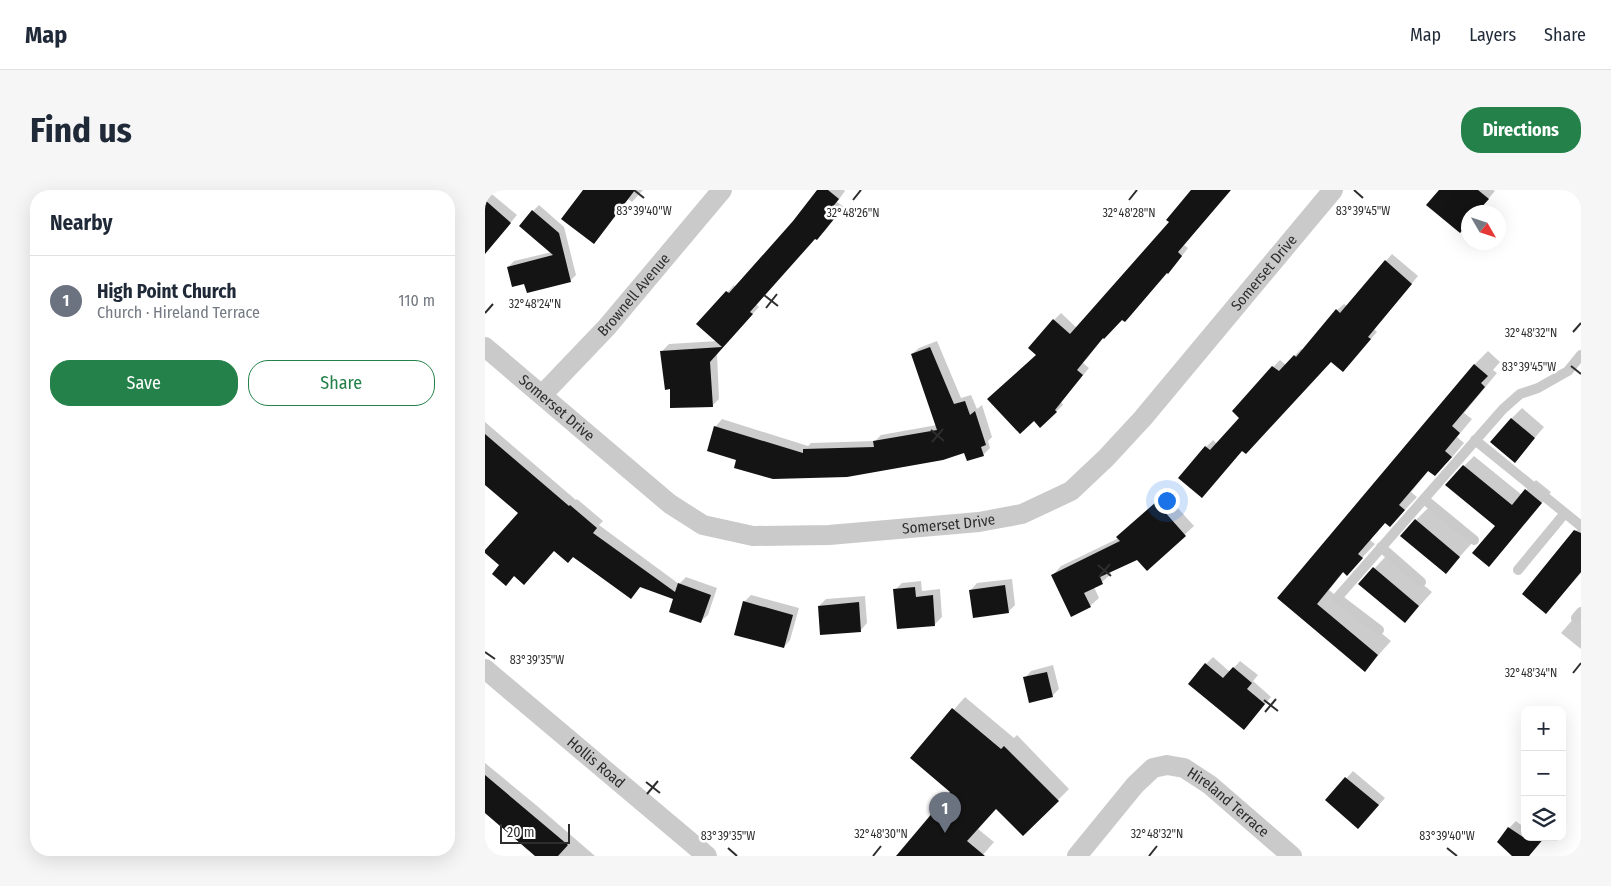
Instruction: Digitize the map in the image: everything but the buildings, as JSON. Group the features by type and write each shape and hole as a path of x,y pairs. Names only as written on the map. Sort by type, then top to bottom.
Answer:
{"street":[{"name":"Brownell Avenue","path":"541,395 607,327 722,190"},
{"name":"Somerset Drive","path":"485,347 670,504 703,524 753,536 829,535 979,522 1022,514 1071,490 1106,458 1143,418 1333,190"},
{"name":"Hollis Road","path":"485,668 707,856"},
{"name":"Hireland Terrace","path":"1077,856 1135,785 1153,768 1167,765 1184,768 1210,785 1292,856"}],"lane":[{"path":"1379,630 1337,598 1503,409 1520,394 1538,388 1568,371 1581,355"},
{"path":"1475,440 1581,526"},
{"path":"1424,499 1474,540"},
{"path":"1518,570 1565,513"},
{"path":"1381,547 1421,582"}],"place":[{"name":"High Point Church","path":"945,833"}]}
